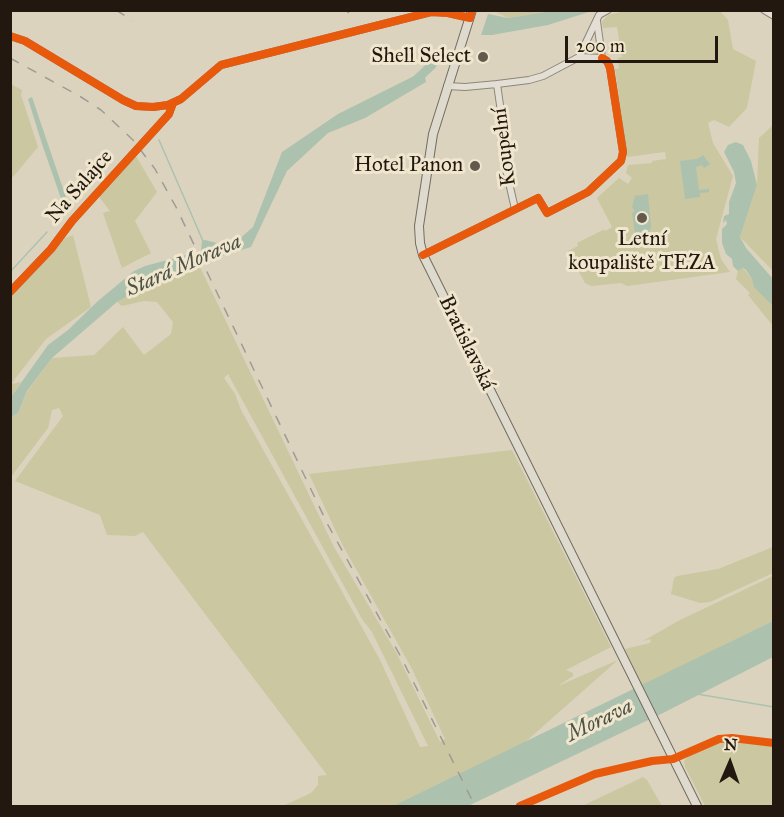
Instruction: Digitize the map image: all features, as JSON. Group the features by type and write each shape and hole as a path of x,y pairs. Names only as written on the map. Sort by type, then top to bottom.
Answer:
{"main road":[{"name":"Bratislavská","path":"471,14 430,146 419,226 423,255 697,807"}],"street":[{"path":"579,57 599,15 609,10"},
{"path":"764,10 774,16"},
{"path":"10,36 25,41 123,100 146,107 173,103 188,94 220,65 431,12 471,14"},
{"path":"596,20 602,57"},
{"path":"423,255 538,198 547,213 588,192 621,161 623,152 610,68 602,57 579,57"},
{"name":"Koupelní","path":"447,86 465,87 535,78 579,57"},
{"name":"Koupelní","path":"497,84 505,165 515,209"},
{"name":"Na Salajce","path":"10,292 51,249 72,221 169,114 173,103"}],"shaded area":[{"path":"494,11 552,11 508,18"},
{"path":"625,11 720,11 728,20 733,49 756,61 747,108 729,127 714,120 708,123 713,143 733,176 716,239 721,259 730,272 627,286 621,283 591,286 585,283 568,251 578,246 577,243 603,230 602,228 605,231 612,227 597,198 619,178 628,184 632,178 626,173 628,165 666,159 665,152 627,157 615,69 619,69 618,58 622,57 617,27 603,28 602,22 608,15"},
{"path":"11,84 22,90 21,95 38,147 13,177 10,175"},
{"path":"773,125 773,271 740,237 757,185 759,138"},
{"path":"136,156 157,192 135,221 151,253 122,268 103,213 110,211 99,197"},
{"path":"73,235 91,307 46,339 11,384 11,296 65,238"},
{"path":"198,263 334,547 396,652 440,742 445,739 412,669 342,544 309,474 512,450 611,647 566,670 573,673 573,676 558,686 618,660 523,744 393,806 283,806 311,793 318,785 318,776 327,775 143,532 135,536 107,535 100,515 15,481 63,416 59,408 52,410 48,428 11,477 11,417 18,413 27,392 52,358 94,355 123,327 144,355 171,334 173,322 157,302 144,301 122,306 117,302 183,268","holes":["228,374 362,619 372,632 428,746 420,747 380,660 241,410 235,394 224,378"]},
{"path":"743,268 773,306 773,326 748,295 750,293 736,279 738,271"},
{"path":"21,382 11,397 11,384"},
{"path":"773,547 773,573 710,602 700,603 671,594 674,578 677,576 718,569"},
{"path":"773,576 773,621 642,686 625,649 650,643 651,639 643,641 680,620"},
{"path":"724,741 773,745 773,806 705,806 684,761 714,743"},
{"path":"643,777 662,806 582,806"}],"water":[{"path":"552,11 592,11 548,25 481,35 488,14 508,18"},
{"path":"424,71 426,82 365,118 328,133 287,171 251,247 183,268 117,302 52,358 27,391 18,413 11,417 11,397 48,345 68,330 98,301 134,271 201,251 202,241 221,244 237,241 253,227 282,152 338,114"},
{"path":"32,97 70,209 67,210 65,210 28,99"},
{"path":"736,142 743,145 751,161 757,185 740,237 746,248 773,279 773,306 754,287 746,270 743,268 738,271 733,266 732,259 726,254 722,243 722,229 727,224 726,220 723,223 724,216 729,214 729,202 736,183 734,172 724,152 728,145"},
{"path":"703,155 710,164 704,168 702,165 696,167 699,190 709,189 709,192 700,193 700,197 685,199 680,161 697,159"},
{"name":"Letní koupaliště TEZA","path":"648,194 651,228 648,234 635,233 632,213 635,211 632,207 635,196"},
{"name":"Morava","path":"773,621 773,657 663,713 468,806 393,806"}],"waterway":[{"name":"Stará Morava","path":"416,80 432,65"},
{"path":"159,140 203,241"},
{"path":"10,272 47,232"},
{"path":"697,694 774,707"}],"railway":[{"path":"116,10 133,21"},
{"path":"345,10 349,13"},
{"path":"10,58 101,110 133,140 155,169 176,207 328,525 402,659 475,806"}],"cycle path":[{"path":"10,36 25,41 123,100 136,106 153,107 168,105 181,99 221,65 431,12 470,18 472,10"},
{"path":"423,255 538,198 547,213 588,192 621,161 623,152 610,68 607,61 602,58"},
{"path":"10,292 51,249 72,221 169,114 173,103"},
{"path":"520,806 595,774 652,761 673,759 719,739 732,738 774,743"}],"place":[{"name":"Shell Select","path":"483,57"},
{"name":"Hotel Panon","path":"475,166"},
{"name":"Letní koupaliště TEZA","path":"642,218"}]}
